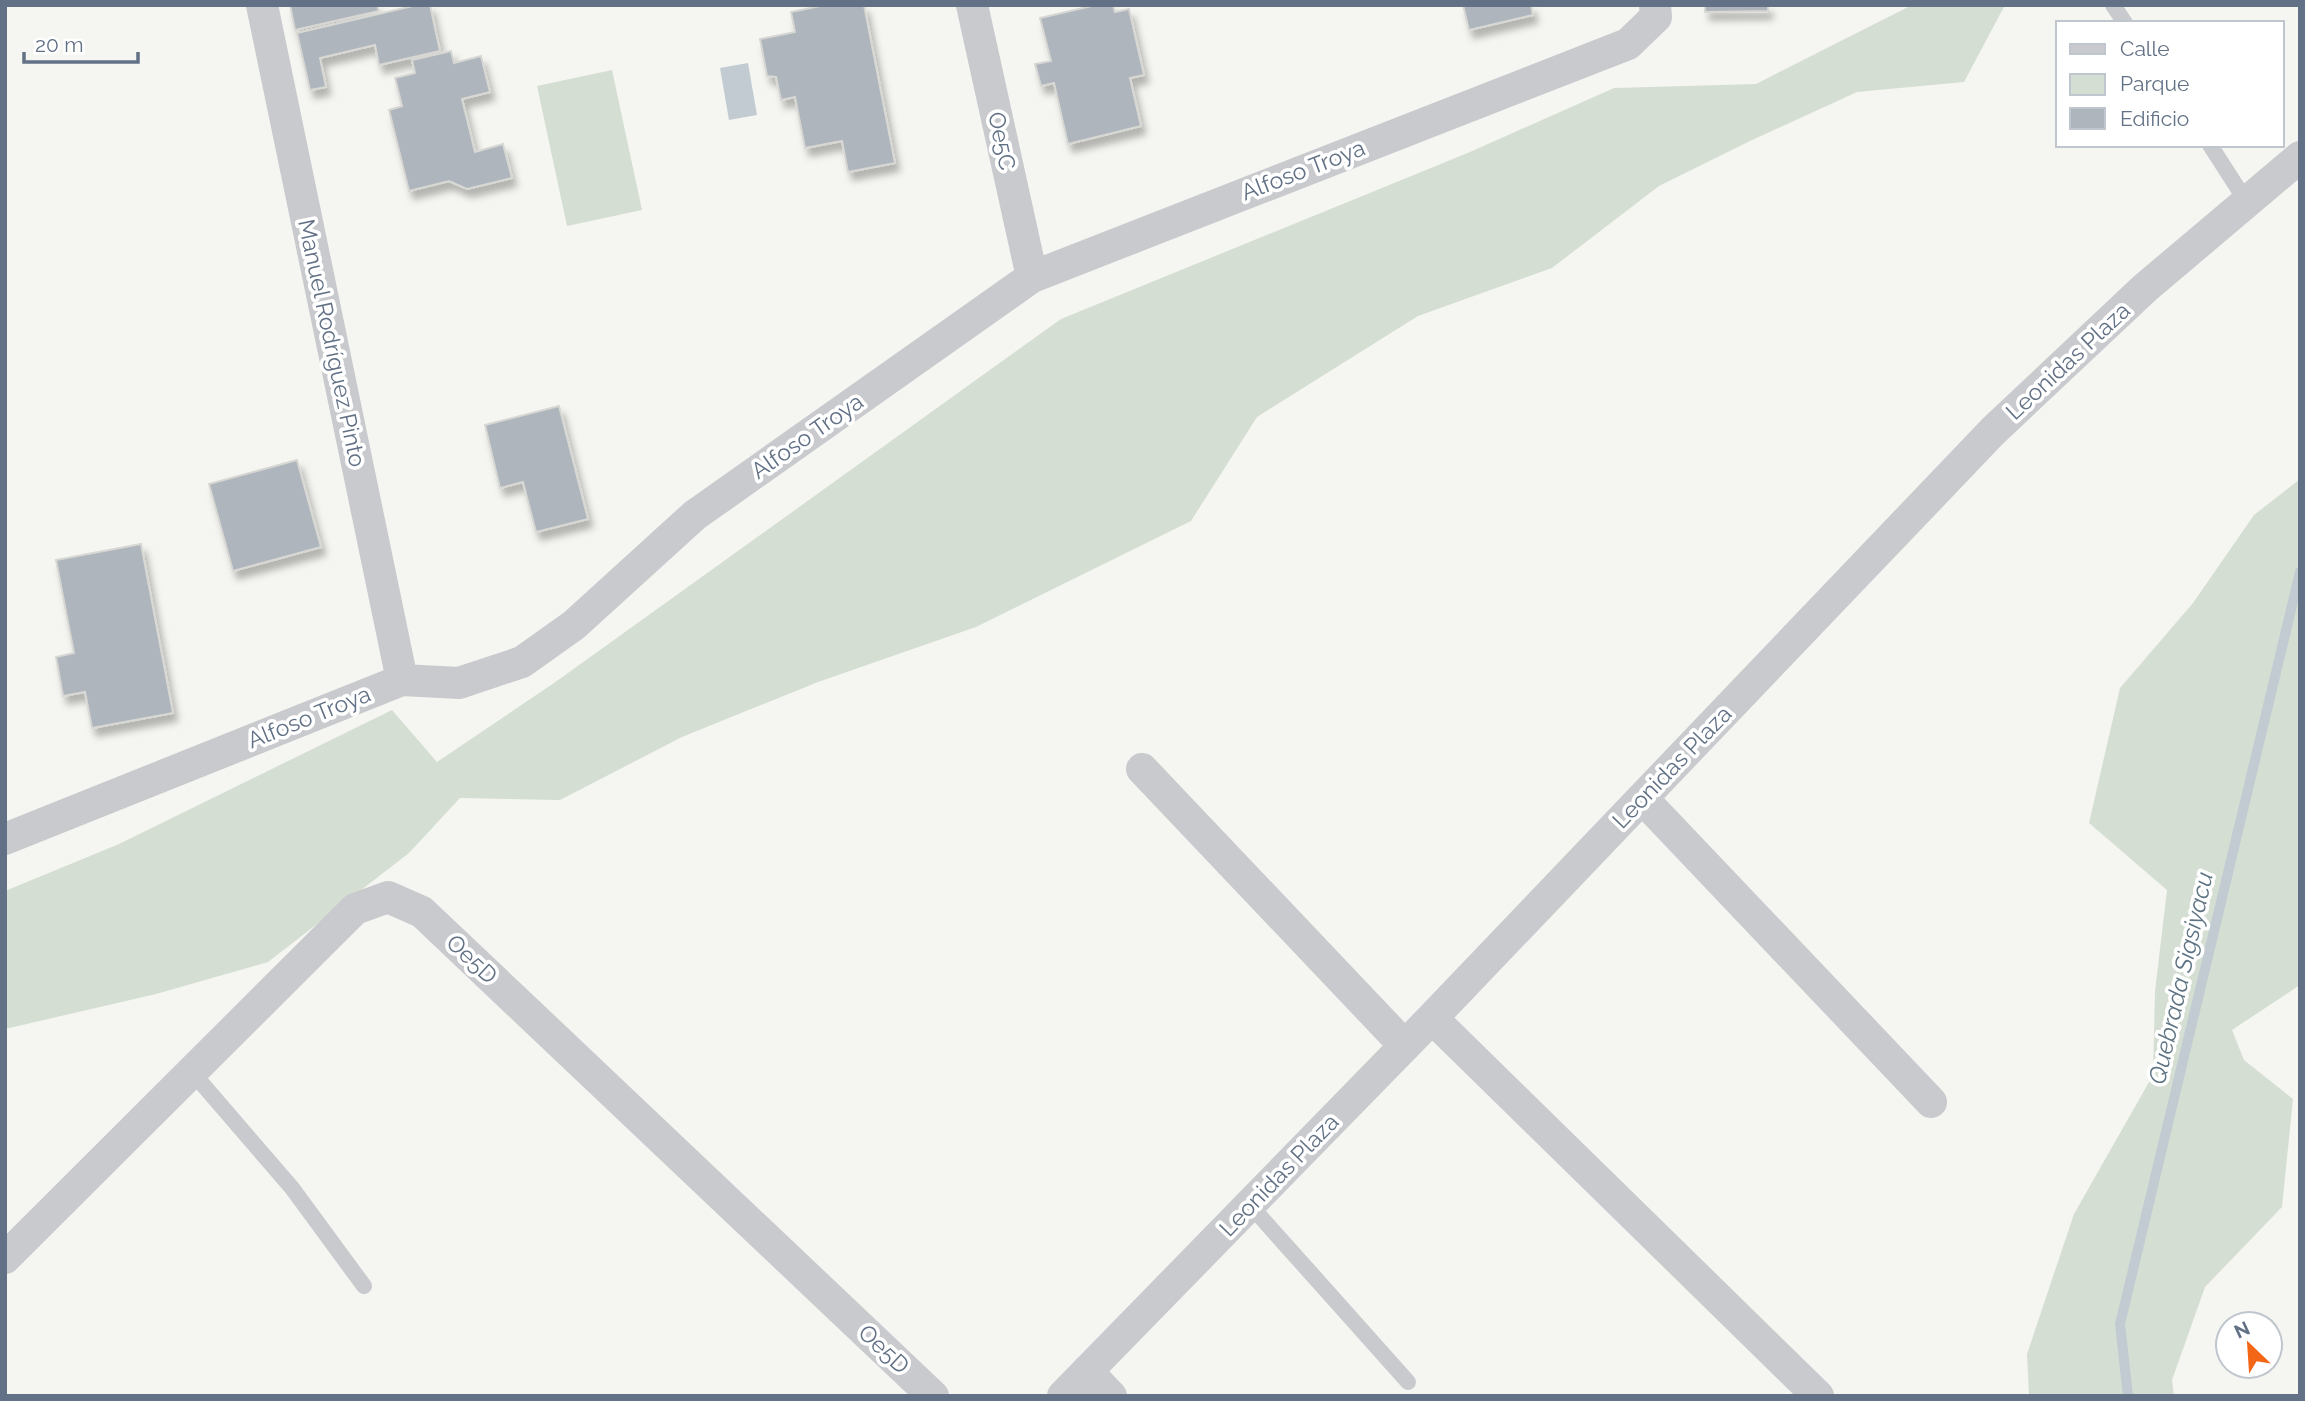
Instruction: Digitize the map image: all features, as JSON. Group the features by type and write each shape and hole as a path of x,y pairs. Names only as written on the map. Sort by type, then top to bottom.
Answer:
{"street":[{"name":"Manuel Rodríguez Pinto","path":"262,5 402,680"},
{"name":"Oe5C","path":"972,5 1032,277"},
{"name":"Alfoso Troya","path":"5,839 402,680 459,683 522,662 575,625 695,515 1032,277 1628,44 1656,17 1655,5"},
{"name":"Leonidas Plaza","path":"1063,1396 1432,1018 1993,431 2145,288 2300,158"},
{"path":"1142,769 1405,1046"},
{"path":"1642,798 1931,1102"},
{"name":"Oe5D","path":"5,1258 355,909 388,897 422,912 933,1396"},
{"path":"1432,1018 1818,1396"},
{"path":"1087,1371 1111,1396"}],"lane":[{"path":"2113,5 2124,21"},
{"path":"2211,147 2246,201"},
{"path":"192,1072 292,1188 364,1286"},
{"path":"1250,1205 1408,1382"}],"green space":[{"path":"1912,5 2005,5 1964,82 1857,92 1750,141 1659,186 1552,268 1418,316 1257,417 1191,521 976,627 818,682 682,737 560,800 460,798 409,853 268,962 156,994 5,1029 5,891 119,844 392,710 437,762 554,683 1061,319 1470,152 1614,88 1756,84"},
{"path":"612,70 642,210 567,226 537,86"},
{"path":"2300,479 2300,985 2232,1030 2244,1060 2293,1099 2282,1207 2205,1287 2172,1380 2174,1396 2029,1396 2027,1354 2074,1214 2153,1075 2155,991 2167,890 2089,823 2120,688 2193,603 2254,515"}],"shaded area":[{"path":"748,63 757,115 729,120 720,68"}],"building":[{"path":"290,5 377,5 379,11 295,30"},
{"path":"417,5 430,5 440,51 379,65 375,45 320,58 326,87 310,90 297,33"},
{"path":"825,5 864,5 895,163 848,172 842,141 805,148 795,97 781,100 776,77 767,76 760,39 795,32 791,12"},
{"path":"1096,5 1113,5 1115,12 1129,9 1144,75 1130,78 1141,126 1068,144 1054,83 1041,86 1035,64 1051,61 1040,18"},
{"path":"1463,5 1531,5 1533,15 1469,30"},
{"path":"1705,5 1768,5 1768,11 1705,12"},
{"path":"451,51 454,63 481,56 490,92 462,99 475,152 503,144 512,178 467,189 449,181 409,191 389,110 402,106 395,78 415,73 412,60"},
{"path":"559,406 588,519 536,532 523,482 500,488 485,425"},
{"path":"297,460 321,547 233,571 209,484"},
{"path":"141,544 173,713 92,728 85,692 63,696 56,657 74,653 56,560"}],"waterway":[{"name":"Quebrada Sigsiyacu","path":"2128,1396 2120,1324 2300,572"}]}
